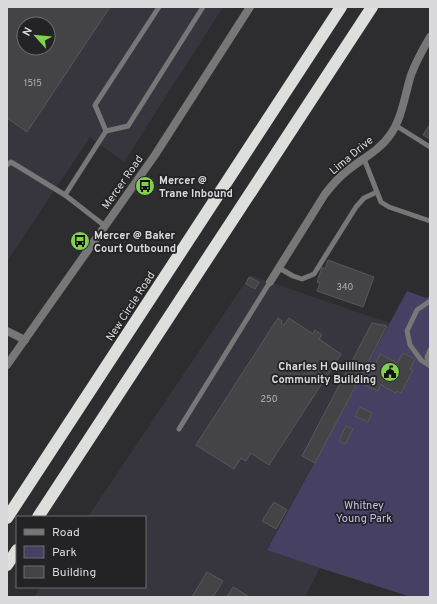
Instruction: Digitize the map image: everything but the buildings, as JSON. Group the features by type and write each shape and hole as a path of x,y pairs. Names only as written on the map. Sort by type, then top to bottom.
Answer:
{"highway":[{"name":"New Circle Road","path":"7,518 341,7"},
{"path":"39,516 372,7"},
{"path":"7,565 16,552"}],"street":[{"name":"Mercer Road","path":"7,365 155,155 250,7"},
{"name":"Lima Drive","path":"270,282 325,194 348,170 377,149 390,135 399,118 411,75 420,54 430,37"},
{"path":"7,331 25,340"}],"lane":[{"path":"106,131 95,106 159,7"},
{"path":"65,195 106,131 128,126 203,7"},
{"path":"395,125 430,147"},
{"path":"364,159 381,202 389,207 430,221"},
{"path":"7,165 11,162 65,195 105,226"},
{"path":"279,268 292,276 302,279 314,274 356,207 364,198 376,192"},
{"path":"179,429 270,282"},
{"path":"430,301 417,310 407,331 410,345 422,360 430,366"},
{"path":"430,350 427,357 430,366"}],"shaded area":[{"path":"7,7 223,7 124,162 90,137 7,261"},
{"path":"250,275 389,323 267,549 320,568 305,597 34,597 40,588 146,588 146,516 89,516"}],"green space":[{"name":"Whitney Young Park","path":"407,291 426,298 430,296 430,597 411,597 267,550"}],"place":[{"name":"Mercer @ Trane Inbound","path":"145,186"},
{"name":"Mercer @ Baker Court Outbound","path":"80,241"},
{"name":"Charles H Quillings Community Building","path":"390,372"}]}
